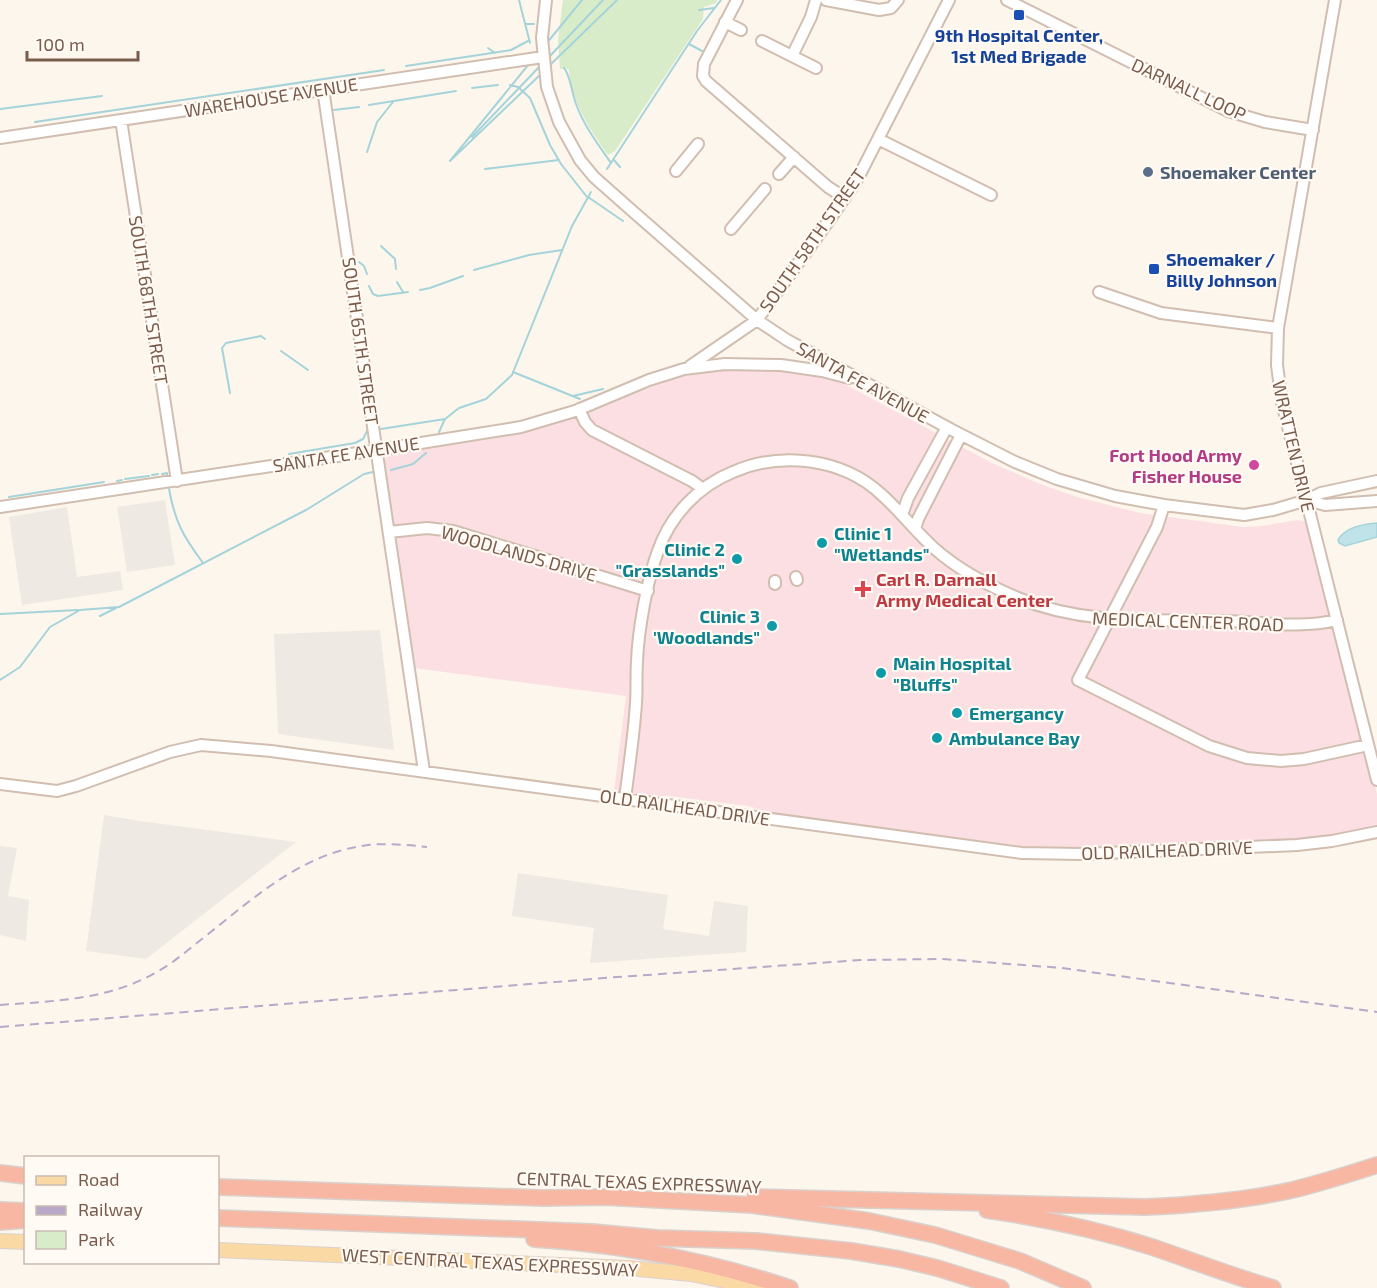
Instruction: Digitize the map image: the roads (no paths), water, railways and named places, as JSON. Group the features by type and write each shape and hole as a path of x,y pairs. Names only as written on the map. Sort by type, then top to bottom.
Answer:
{"highway":[{"path":"605,1197 730,1196 1144,1207 1191,1205 1247,1199 1292,1190 1377,1164"},
{"path":"0,1173 24,1178"},
{"path":"0,1178 24,1178"},
{"name":"CENTRAL TEXAS EXPRESSWAY","path":"219,1187 532,1198 605,1197 752,1204 869,1221 935,1235 1020,1261 1083,1288"},
{"path":"879,1199 970,1208 1055,1223 1141,1244 1231,1276 1273,1288"},
{"path":"0,1210 24,1211"},
{"path":"219,1218 592,1232 657,1238 756,1241 851,1251 937,1268 1001,1288"},
{"path":"0,1222 24,1220"},
{"path":"430,1226 476,1236 577,1243 682,1258 735,1270 789,1288"}],"main road":[{"path":"0,1241 24,1242"},
{"name":"WEST CENTRAL TEXAS EXPRESSWAY","path":"219,1250 628,1268 691,1274 760,1288"}],"street":[{"name":"SANTA FE AVENUE","path":"546,0 542,28 543,57 548,87 554,110 572,148 588,170 757,320 787,340 947,428 1015,462 1057,479 1115,496 1164,506 1244,515 1273,510 1307,500 1321,493 1377,482"},
{"path":"736,0 704,64 703,76 828,187 845,198"},
{"path":"792,56 811,17 816,0"},
{"path":"826,0 879,10 891,8 898,0"},
{"name":"SOUTH 58TH STREET","path":"684,369 726,343 757,320 845,198 949,0"},
{"name":"DARNALL LOOP","path":"1007,0 1228,111 1265,122 1313,130"},
{"name":"WRATTEN DRIVE","path":"1335,0 1278,328 1276,344 1278,383 1377,780"},
{"path":"725,22 741,30"},
{"path":"762,41 816,68"},
{"name":"WAREHOUSE AVENUE","path":"0,138 543,57"},
{"name":"SOUTH 65TH STREET","path":"323,89 424,771"},
{"name":"SOUTH 68TH STREET","path":"121,120 177,481"},
{"path":"878,139 991,195"},
{"path":"676,171 698,144"},
{"path":"779,174 794,157"},
{"path":"731,229 765,189"},
{"path":"1099,292 1161,313 1278,328"},
{"path":"684,369 745,363 781,365 822,371 866,383"},
{"name":"SANTA FE AVENUE","path":"0,507 521,427 579,409 649,380 684,369"},
{"path":"579,409 592,430 703,489"},
{"path":"902,515 908,498 947,428"},
{"path":"915,529 961,435"},
{"name":"MEDICAL CENTER ROAD","path":"625,799 636,713 638,648 648,591 662,540 678,514 703,489 728,473 758,463 778,460 806,461 840,469 859,478 882,495 935,549 953,563 1006,593 1063,613 1109,620 1306,625 1336,620"},
{"path":"1307,500 1325,505 1377,501"},
{"path":"1164,506 1157,527 1078,680 1188,736 1229,753 1262,760 1281,761 1314,758 1368,745"},
{"name":"WOODLANDS DRIVE","path":"389,532 428,528 453,531 648,591"},
{"name":"OLD RAILHEAD DRIVE","path":"0,784 57,791 170,752 201,745 232,746 1043,854 1296,845 1377,832"}],"water":[{"path":"1377,523 1377,537 1345,546 1339,543 1341,536 1350,529"}],"waterway":[{"path":"519,0 530,43"},
{"path":"546,44 582,0"},
{"path":"549,57 603,0"},
{"path":"548,67 617,0"},
{"path":"607,169 697,31 721,0"},
{"path":"699,10 714,8"},
{"path":"525,24 534,24"},
{"path":"406,66 511,50 528,41"},
{"path":"689,44 702,51"},
{"path":"488,48 495,53"},
{"path":"529,64 450,161 542,73"},
{"path":"472,137 541,65"},
{"path":"564,68 583,120 611,163"},
{"path":"35,122 384,70"},
{"path":"472,88 498,85"},
{"path":"510,85 518,87 530,98 550,145 561,164 587,197"},
{"path":"369,105 456,91"},
{"path":"0,109 102,96"},
{"path":"367,152 377,122 393,102"},
{"path":"334,110 359,107"},
{"path":"485,169 559,160"},
{"path":"614,160 620,167"},
{"path":"439,432 445,419 459,408 486,399 512,375 572,226 591,192"},
{"path":"588,197 623,221"},
{"path":"381,246 395,259 396,269"},
{"path":"474,270 529,255 562,250"},
{"path":"359,262 364,266 367,274"},
{"path":"420,290 463,276"},
{"path":"397,282 403,292"},
{"path":"369,286 373,294 378,296 408,292"},
{"path":"230,393 222,348 226,343 261,336 265,339"},
{"path":"281,351 308,370"},
{"path":"513,372 580,399"},
{"path":"573,396 603,389"},
{"path":"381,429 445,419"},
{"path":"289,454 355,443 363,439 367,431"},
{"path":"391,470 413,464 426,453"},
{"path":"0,680 20,667 50,627 80,610 119,607 306,510 364,474 373,472"},
{"path":"162,474 167,473 167,475"},
{"path":"152,475 158,474"},
{"path":"125,479 149,476"},
{"path":"117,481 122,480"},
{"path":"9,497 104,482"},
{"path":"169,489 181,528 203,563"},
{"path":"100,616 116,608"},
{"path":"0,614 78,610"}],"railway":[{"path":"0,1005 80,998 137,982 175,960 262,891 322,857 368,845 427,847"},
{"path":"0,1027 604,978 861,960 943,959 1062,968 1377,1012"}],"place":[{"name":"9th Hospital Center, 1st Med Brigade","path":"1019,15"},
{"name":"Shoemaker Center","path":"1148,172"},
{"name":"Shoemaker / Billy Johnson","path":"1154,269"},
{"name":"Fort Hood Army Fisher House","path":"1254,465"},
{"name":"Clinic 1 \"Wetlands\"","path":"822,543"},
{"name":"Clinic 2 \"Grasslands\"","path":"737,559"},
{"name":"Carl R. Darnall Army Medical Center","path":"863,589"},
{"name":"Clinic 3 'Woodlands\"","path":"772,626"},
{"name":"Main Hospital \"Bluffs\"","path":"881,673"},
{"name":"Emergancy","path":"957,713"},
{"name":"Ambulance Bay","path":"937,738"}]}
